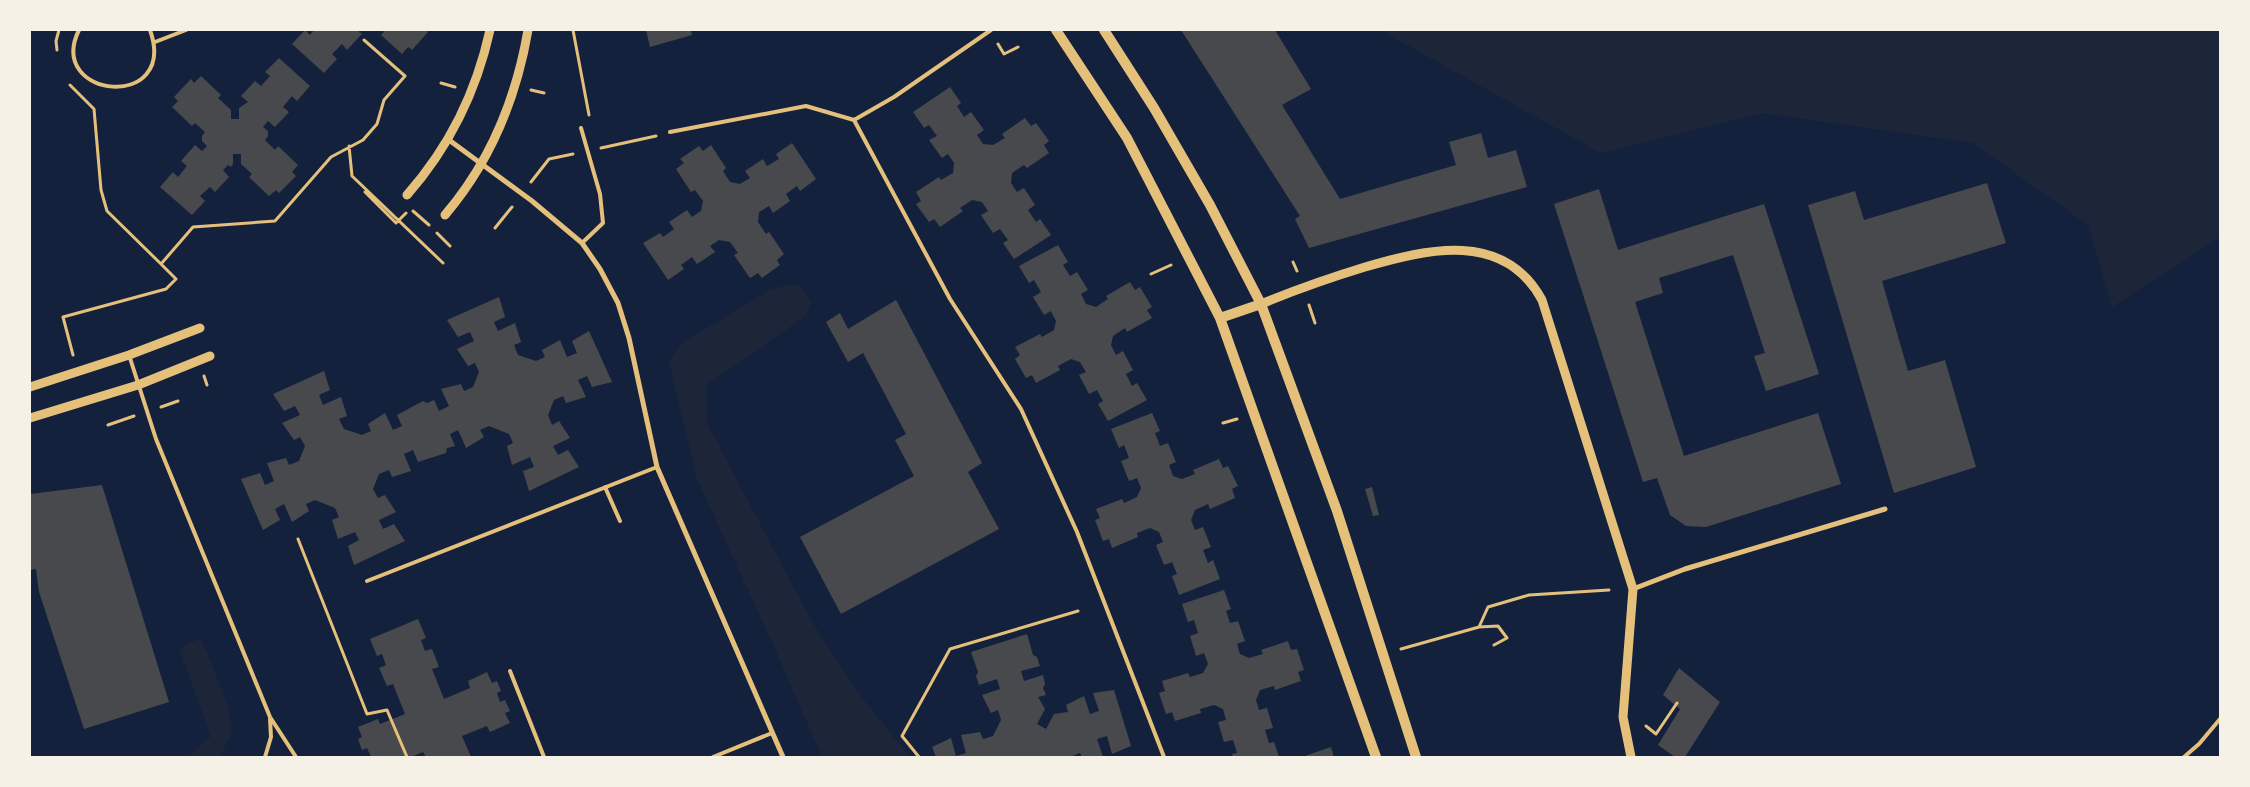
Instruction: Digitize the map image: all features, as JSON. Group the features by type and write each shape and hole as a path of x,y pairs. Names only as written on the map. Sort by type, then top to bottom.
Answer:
{"main road":[{"path":"1056,30 1127,138 1220,318 1376,757"},
{"path":"1104,30 1154,108 1210,206 1261,304 1337,511 1416,757"},
{"path":"1220,318 1261,304"}],"street":[{"path":"407,195 427,172 449,140 472,93 484,60 490,30"},
{"path":"444,215 465,192 483,164 498,134 516,86 528,30"},
{"path":"449,140 532,200 582,243 600,269 618,303 629,338 657,466 783,757"},
{"path":"1261,304 1320,281 1398,257 1433,250 1464,250 1486,253 1500,259 1534,284 1542,300 1633,589 1623,717 1631,757"},
{"path":"30,387 129,355 200,328"},
{"path":"30,418 138,385 210,356"},
{"path":"1633,589 1685,569 1885,509"}],"lane":[{"path":"80,30 74,50 77,62 84,74 93,82 105,87 118,88 131,85 142,78 150,68 154,56 154,42 150,30"},
{"path":"154,42 186,30"},
{"path":"854,120 894,97 991,30"},
{"path":"670,132 806,106 854,120 950,299 1021,409 1077,532 1164,757"},
{"path":"581,128 600,194 603,223 582,243"},
{"path":"129,355 156,438 270,717 296,757"},
{"path":"367,581 657,466"},
{"path":"605,487 620,521"},
{"path":"510,671 544,757"},
{"path":"265,757 271,737 270,717"},
{"path":"2184,757 2199,744 2220,719"},
{"path":"713,757 772,733"}],"path":[{"path":"58,60 56,41 59,30"},
{"path":"573,30 591,122"},
{"path":"161,264 193,227 275,221 319,168 349,146 363,140 377,124 384,100 405,76 364,40"},
{"path":"65,77 76,93 94,109 101,190 107,211 176,279 166,290 62,318 72,350"},
{"path":"549,159 670,132"},
{"path":"349,146 352,176 443,263"},
{"path":"366,192 396,223 411,209 450,246"},
{"path":"298,539 367,714 387,710 407,757"},
{"path":"1479,627 1488,606 1529,595 1609,590"},
{"path":"919,757 902,736 950,649 1078,611"},
{"path":"1398,650 1479,627 1498,626 1507,638 1494,645"},
{"path":"1646,726 1656,734 1677,703"}],"shaded area":[{"path":"1380,30 2220,30 2220,237 2112,307 2088,225 1973,143 1762,113 1601,153"},
{"path":"787,285 799,285 811,303 806,316 706,385 707,423 811,620 856,690 910,757 822,757 772,642 697,479 669,362 682,343 770,290"},
{"path":"201,638 224,696 230,719 230,736 219,757 188,757 211,736 179,648"}],"building":[{"path":"305,30 310,35 314,30 357,30 362,34 347,50 342,44 332,54 337,59 324,73 292,44"},
{"path":"382,30 426,30 428,32 412,50 408,47 402,54 381,35 384,32"},
{"path":"646,30 691,30 692,35 650,47"},
{"path":"1181,30 1275,30 1311,89 1282,105 1340,199 1456,165 1449,142 1481,133 1488,158 1516,150 1527,187 1309,248 1295,219 1300,216"},
{"path":"279,58 310,86 297,101 292,96 283,107 289,112 275,127 268,121 263,127 268,131 268,136 265,140 275,150 278,146 298,165 292,172 296,176 279,193 276,190 269,196 249,177 252,174 241,164 241,154 233,154 233,164 231,167 228,165 223,170 229,177 215,192 210,187 200,196 205,201 192,215 160,187 173,172 178,177 187,166 181,161 195,145 202,151 207,146 202,141 202,136 205,132 195,123 192,126 172,107 178,101 174,97 191,79 194,83 201,76 221,95 218,98 231,110 231,119 239,119 239,108 248,102 241,96 255,81 261,86 270,76 265,72"},
{"path":"950,87 961,103 957,106 964,117 971,112 984,130 977,135 983,144 993,145 1005,138 1002,134 1025,118 1031,126 1036,123 1049,141 1044,145 1049,153 1027,168 1024,165 1012,173 1011,183 1017,192 1024,188 1035,205 1028,210 1036,222 1040,219 1051,235 1014,259 1003,243 1008,240 1000,229 993,233 981,215 988,211 982,202 972,200 960,208 963,211 940,227 934,219 929,222 916,204 921,201 916,192 939,177 941,180 953,173 954,163 948,154 942,158 929,140 937,136 929,125 924,128 913,112"},
{"path":"792,143 816,179 800,191 797,186 786,194 790,201 773,213 769,206 759,212 758,222 766,234 769,232 784,254 777,260 780,265 762,278 758,273 750,278 734,255 738,253 730,242 719,240 710,246 715,252 697,264 692,257 681,265 684,269 668,280 643,243 660,233 663,237 674,229 669,222 687,210 692,217 701,211 703,201 695,190 691,192 676,169 684,163 680,159 699,146 703,151 711,145 726,168 723,171 730,182 740,184 750,178 745,171 763,159 767,166 779,159 776,154"},
{"path":"1987,183 2006,243 1882,281 1908,371 1945,360 1976,467 1894,493 1808,205 1855,191 1864,220"},
{"path":"1599,189 1618,250 1764,204 1819,374 1766,391 1754,356 1765,353 1733,255 1659,278 1663,293 1635,302 1684,456 1818,413 1841,484 1706,527 1686,526 1670,515 1657,478 1643,482 1554,204"},
{"path":"1058,245 1068,262 1063,265 1070,276 1077,272 1088,290 1081,294 1086,304 1096,307 1108,299 1106,296 1130,282 1135,290 1140,287 1152,307 1147,310 1152,318 1127,332 1125,328 1113,336 1111,345 1116,355 1123,351 1133,370 1126,374 1132,386 1137,383 1147,400 1108,421 1098,404 1103,401 1097,390 1089,394 1079,375 1086,372 1080,362 1071,359 1058,366 1060,370 1036,383 1032,375 1026,378 1015,359 1020,355 1015,347 1040,334 1042,337 1054,330 1056,321 1051,311 1044,315 1033,297 1041,292 1034,280 1029,283 1019,266"},
{"path":"499,297 505,317 494,322 498,331 515,323 521,342 514,345 518,355 536,361 545,357 542,350 560,340 567,357 577,353 572,341 589,331 612,382 592,387 587,376 578,380 586,397 566,403 563,396 554,400 548,415 552,425 559,421 570,438 553,446 558,455 568,450 579,467 529,491 523,471 534,467 530,457 512,465 507,446 513,443 509,434 489,426 480,430 484,437 466,448 458,430 450,434 455,446 447,448 446,453 418,462 413,450 404,454 411,471 392,477 389,470 379,474 373,489 378,498 385,495 396,512 379,520 383,529 394,524 405,541 354,565 348,546 359,540 355,532 338,539 332,520 339,517 335,508 315,500 306,504 309,511 292,522 284,504 275,509 280,520 263,530 241,479 260,473 265,485 274,481 267,463 286,458 289,465 299,461 305,446 300,437 294,440 282,423 300,415 295,406 284,411 273,394 324,371 330,390 319,395 323,405 341,397 347,416 339,419 344,429 362,435 371,431 368,424 385,413 393,430 402,426 397,415 423,401 427,403 434,400 439,411 449,406 441,389 461,384 464,391 473,387 479,372 475,363 468,366 457,349 474,341 470,332 458,337 447,320"},
{"path":"896,300 982,463 968,472 999,529 841,614 800,537 914,476 895,440 906,434 863,353 848,362 826,322 840,313 848,329"},
{"path":"1152,413 1160,431 1155,433 1160,446 1168,443 1176,462 1169,465 1173,476 1182,479 1195,474 1193,470 1219,459 1223,468 1228,466 1238,486 1232,489 1235,498 1210,509 1208,504 1195,510 1191,520 1195,530 1203,527 1211,547 1203,550 1208,563 1213,560 1220,579 1179,595 1172,576 1177,574 1172,562 1164,565 1156,545 1163,542 1159,532 1150,528 1137,533 1138,537 1112,548 1109,539 1103,541 1095,520 1100,518 1096,509 1122,499 1124,503 1137,497 1141,488 1137,478 1129,481 1121,461 1129,458 1124,445 1119,448 1111,429"},
{"path":"102,485 169,702 84,729 39,592 36,569 30,570 30,494"},
{"path":"1372,487 1379,515 1373,516 1365,489"},
{"path":"1224,590 1231,609 1226,611 1230,623 1238,621 1245,641 1237,644 1240,654 1249,658 1263,654 1261,650 1288,641 1291,650 1297,649 1304,670 1298,672 1301,681 1275,690 1274,686 1260,690 1256,700 1259,710 1267,708 1273,728 1265,730 1269,743 1274,742 1279,757 1233,757 1232,754 1237,753 1233,740 1224,742 1218,722 1226,720 1223,709 1214,705 1200,709 1201,713 1175,721 1172,712 1166,714 1159,693 1165,691 1162,681 1188,673 1190,677 1203,673 1208,664 1204,653 1196,656 1190,636 1198,633 1194,620 1188,622 1182,604"},
{"path":"418,619 426,638 421,640 425,651 432,649 439,667 432,669 444,699 470,688 468,681 487,672 492,683 497,681 501,691 497,693 500,702 505,700 510,711 505,713 510,723 490,732 487,726 462,736 471,757 426,757 423,752 411,757 371,757 367,748 362,750 358,739 362,737 358,727 378,719 380,724 405,714 393,684 387,686 379,668 386,665 382,654 377,656 370,639"},
{"path":"1027,634 1033,655 1037,657 1040,666 1021,671 1024,681 1043,675 1045,684 1043,688 1046,695 1038,697 1045,709 1037,724 1046,729 1054,714 1068,712 1066,705 1084,696 1090,714 1099,711 1093,693 1114,690 1131,746 1112,754 1107,736 1097,739 1103,757 1082,757 1080,753 1070,757 936,757 932,747 951,738 956,756 966,753 961,735 980,732 983,739 993,736 1001,720 998,710 991,713 982,695 1000,689 997,679 979,685 976,676 978,672 971,652"},
{"path":"1679,668 1720,702 1685,757 1675,757 1658,745 1680,709 1663,695"},
{"path":"1331,747 1334,757 1302,757"}]}
